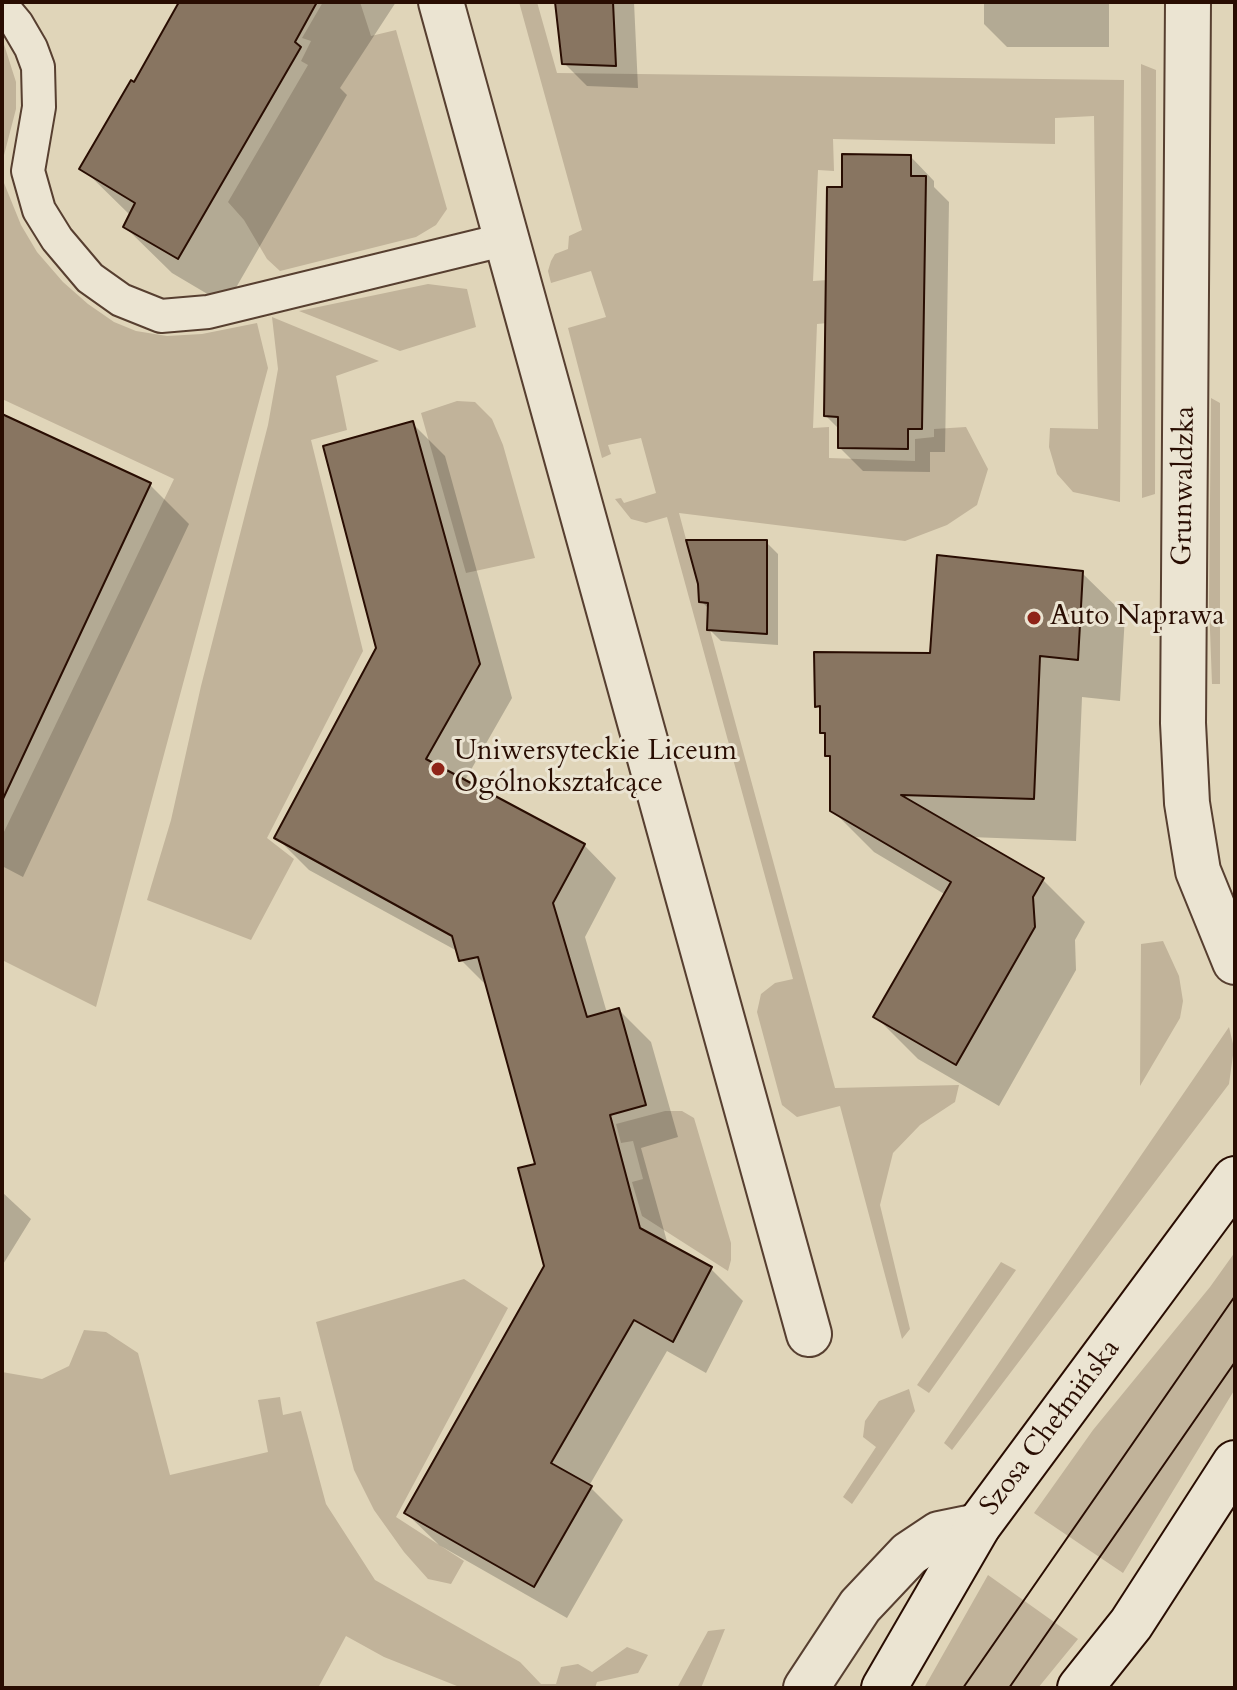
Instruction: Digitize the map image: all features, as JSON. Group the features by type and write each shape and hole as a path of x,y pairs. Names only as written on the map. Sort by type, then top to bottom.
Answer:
{"street":[{"path":"441,2 809,1334"},
{"name":"Grunwaldzka","path":"1188,2 1183,723 1187,803 1198,871 1235,962"},
{"name":"Szosa Chełmińska","path":"884,1688 978,1526 1235,1179"},
{"path":"1080,1688 1131,1624 1235,1463"},
{"path":"806,1688 860,1606 909,1554 939,1534 978,1526"}],"lane":[{"path":"2,6 17,24 38,67 39,107 28,171 39,210 57,239 90,278 121,300 161,316 208,312 507,239"}],"shaded area":[{"path":"323,2 360,2 371,36 396,30 447,209 436,225 416,237 280,271 267,259 244,220 228,202 308,65 301,61 311,41 302,38"},
{"path":"519,2 537,2 557,73 1124,80 1120,502 1073,492 1057,474 1049,447 1050,428 1098,429 1094,116 1055,118 1055,144 833,139 834,171 818,170 813,281 828,280 828,323 817,324 813,428 829,427 829,458 915,461 915,439 934,437 934,429 966,427 988,469 977,505 947,525 905,541 679,513 698,584 699,602 708,603 707,629 710,630 835,1088 959,1085 955,1102 920,1125 893,1153 880,1205 910,1329 902,1339 840,1106 797,1117 782,1105 757,1012 761,994 775,983 793,979 667,517 646,523 631,519 615,499 621,498 624,503 656,493 641,438 608,445 611,454 602,458 568,328 606,317 591,271 551,283 548,271 555,254 568,249 569,236 582,230"},
{"path":"2,38 16,82 16,109 3,159 4,183 21,225 37,252 63,282 88,304 114,322 136,331 167,336 202,334 257,323 268,368 96,1007 2,960 2,836 174,479 2,399"},
{"path":"1141,64 1156,70 1155,494 1142,498"},
{"path":"428,284 467,289 476,327 400,351 299,311"},
{"path":"272,317 379,361 336,376 347,430 311,440 363,651 267,838 294,859 251,940 147,900 171,820 201,686 268,425 278,369"},
{"path":"1211,398 1220,403 1220,684 1212,684 1209,603"},
{"path":"457,401 475,402 492,419 503,445 535,558 466,573 421,413"},
{"path":"1163,941 1179,976 1183,1001 1180,1018 1140,1086 1141,944"},
{"path":"1229,1027 1234,1048 1229,1084 952,1450 944,1443"},
{"path":"665,1111 682,1111 694,1118 731,1243 728,1271 642,1216 632,1182 643,1179 633,1141 621,1143 616,1124"},
{"path":"1235,1252 1235,1389 1123,1573 1034,1513 1093,1430"},
{"path":"1001,1262 1016,1270 929,1393 917,1385"},
{"path":"464,1279 508,1308 396,1517 464,1561 451,1584 428,1579 374,1510 354,1470 316,1322"},
{"path":"84,1330 106,1332 138,1353 170,1475 268,1452 258,1400 280,1397 283,1415 301,1411 326,1504 375,1580 520,1662 541,1684 556,1684 561,1667 578,1664 592,1672 627,1647 648,1655 638,1673 597,1682 595,1688 462,1688 384,1657 346,1636 318,1688 2,1688 2,1372 42,1379 69,1366"},
{"path":"909,1389 915,1411 852,1504 843,1497 876,1447 863,1437 865,1421 879,1401"},
{"path":"988,1575 1078,1639 1038,1688 924,1688"},
{"path":"725,1629 701,1688 677,1688 708,1631"}],"building":[{"path":"179,2 317,2 295,42 301,47 178,259 123,227 135,203 79,169 131,80 134,82"},
{"path":"555,2 613,2 616,66 562,64"},
{"path":"842,154 911,155 911,176 926,176 922,429 908,429 908,449 838,448 838,417 824,416 827,187 842,187"},
{"path":"2,414 151,483 2,801"},
{"path":"413,421 480,664 426,759 585,844 553,903 587,1017 619,1008 646,1105 610,1115 640,1228 712,1267 673,1342 634,1320 551,1463 592,1486 534,1587 404,1513 544,1266 518,1168 535,1164 478,957 459,961 452,936 274,838 376,648 323,446"},
{"path":"686,540 767,540 767,634 707,630 708,603 699,602 698,584"},
{"path":"937,555 1083,571 1078,660 1040,656 1034,799 901,795 1044,878 1033,897 1035,927 956,1065 873,1017 951,882 830,811 830,756 825,756 825,733 820,733 820,706 815,707 814,652 930,653"}],"tram line":[{"path":"963,1688 1235,1296"},
{"path":"1009,1688 1235,1362"}],"place":[{"name":"Auto Naprawa","path":"1034,618"},
{"name":"Uniwersyteckie Liceum Ogólnokształcące","path":"438,769"}]}
